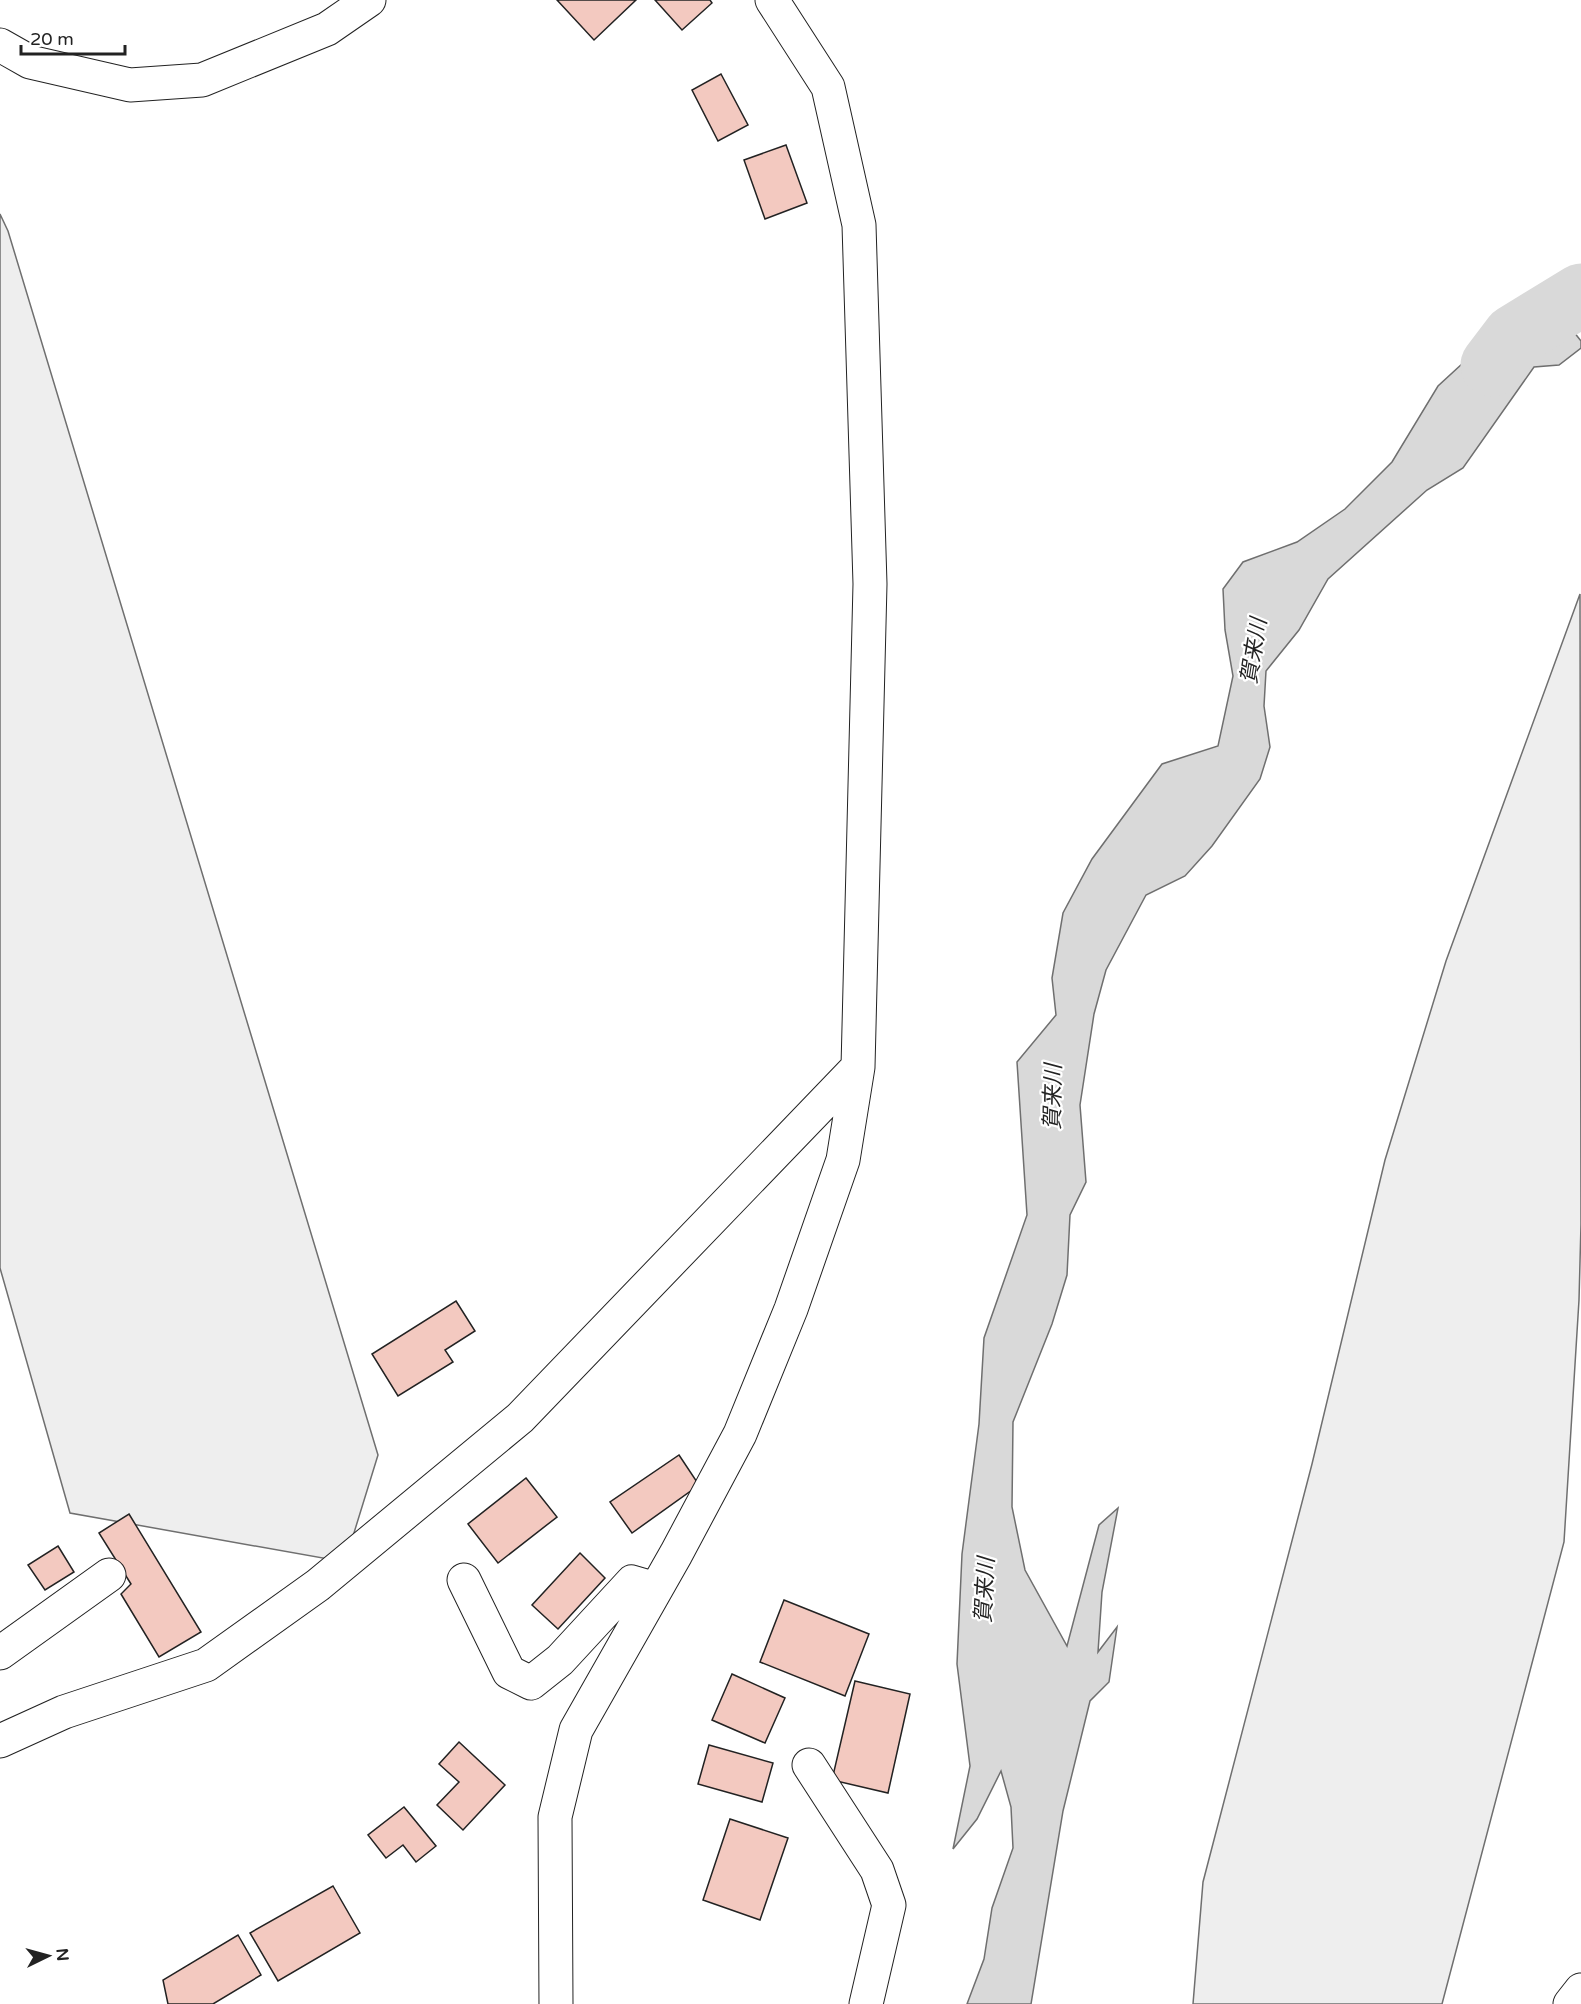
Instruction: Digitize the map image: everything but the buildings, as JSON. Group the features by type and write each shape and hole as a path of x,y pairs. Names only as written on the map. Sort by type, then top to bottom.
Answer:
{"street":[{"path":"0,45 30,62 130,85 202,80 327,29 369,0"},
{"path":"556,2004 555,1817 576,1730 740,1434 791,1309 843,1160 858,1067 870,584 859,225 828,87 772,0"},
{"path":"0,1741 64,1712 206,1665 318,1585 519,1418 858,1067"},
{"path":"0,1653 109,1575"},
{"path":"464,1580 509,1672 531,1683 560,1660 632,1581 656,1589"},
{"path":"809,1765 877,1870 889,1905 867,2004"},
{"path":"1570,2004 1581,1990"}],"shaded area":[{"path":"0,214 8,231 378,1455 345,1562 70,1513 0,1268"},
{"path":"1580,594 1581,1224 1579,1300 1564,1542 1442,2004 1193,2004 1203,1882 1312,1464 1385,1160 1446,961"}],"water":[{"path":"1547,298 1581,341 1581,348 1559,365 1534,367 1463,468 1427,490 1328,579 1299,630 1266,671 1264,706 1270,747 1260,779 1212,846 1185,876 1146,895 1106,970 1094,1014 1080,1105 1086,1182 1070,1215 1067,1275 1052,1324 1013,1422 1012,1507 1025,1570 1067,1646 1099,1525 1118,1508 1102,1592 1098,1652 1117,1627 1109,1682 1090,1701 1063,1811 1031,2004 967,2004 984,1959 992,1908 1013,1848 1011,1807 1001,1771 977,1819 953,1849 970,1766 957,1664 962,1554 979,1424 984,1338 1027,1215 1017,1062 1056,1015 1052,978 1063,913 1092,859 1162,764 1218,746 1233,676 1225,630 1223,589 1243,562 1297,542 1345,509 1392,462 1438,386 1513,317"}],"waterway":[{"name":"賀来川","path":"1492,365 1514,336 1581,295"}]}
